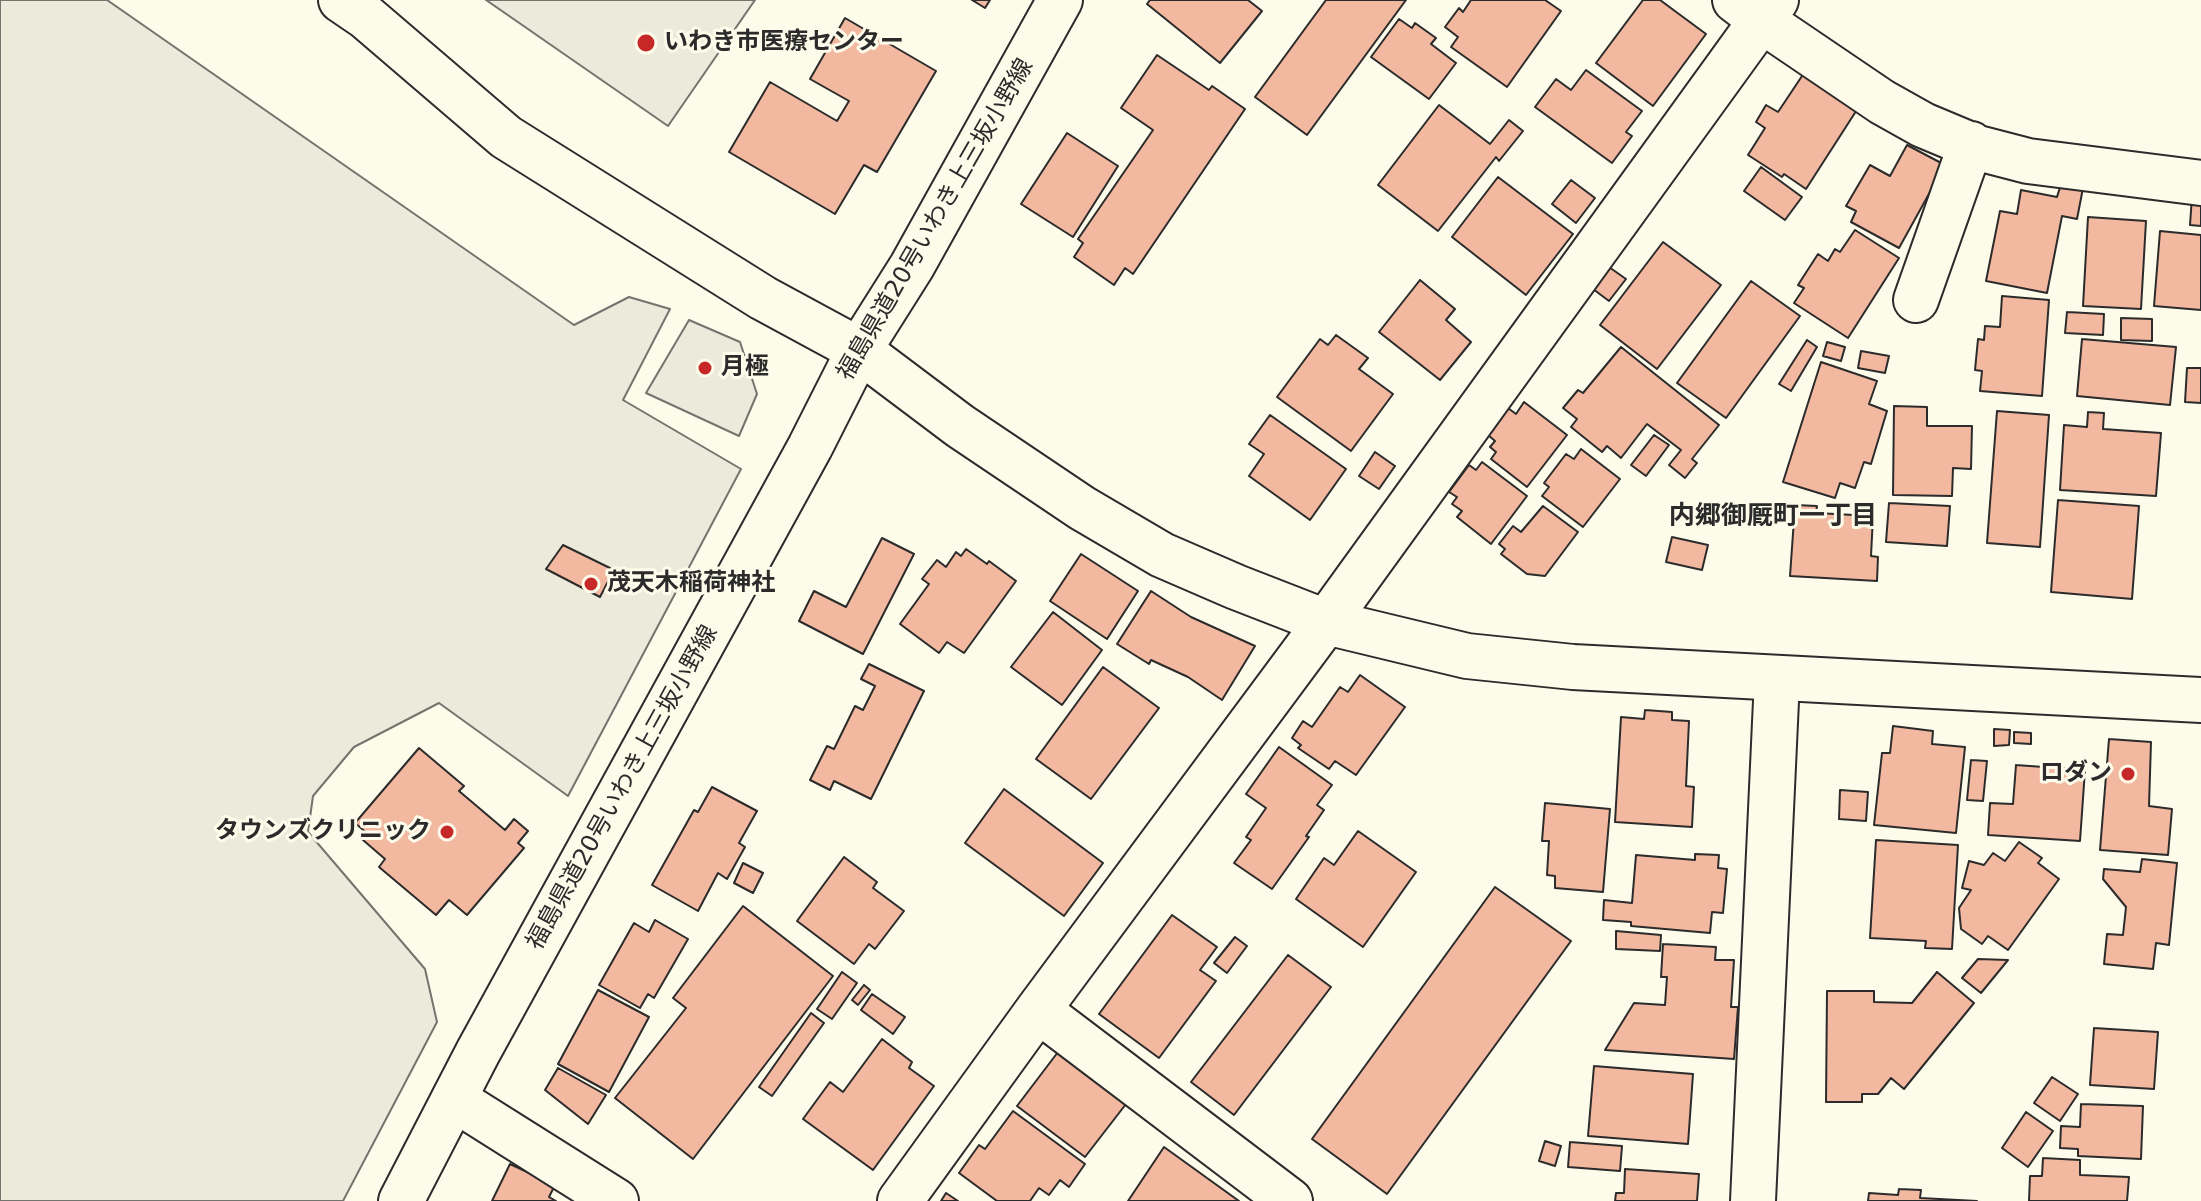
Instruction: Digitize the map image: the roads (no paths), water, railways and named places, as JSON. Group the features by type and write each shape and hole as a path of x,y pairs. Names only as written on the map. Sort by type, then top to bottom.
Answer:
{"street":[{"path":"341,0 366,17 506,137 763,298 859,350 960,426 1082,508 1162,555 1326,622 1467,656 1573,667 2201,700"},
{"name":"福島県道20号いわき上三坂小野線","path":"401,1201 803,461 859,350 912,266 1060,0"},
{"path":"900,1201 1326,622 1757,7 1882,102 1923,125 1971,144 2028,161 2201,183"},
{"path":"1916,300 1971,144"},
{"path":"1753,1201 1777,679"},
{"path":"1038,1010 1290,1201"},
{"path":"454,1099 616,1201"}],"place":[{"name":"いわき市医療センター","path":"646,43"},
{"name":"月極","path":"705,368"},
{"name":"茂天木稲荷神社","path":"591,584"},
{"name":"ロダン","path":"2128,774"},
{"name":"タウンズクリニック","path":"447,832"}],"district":[{"name":"内郷御厩町一丁目","path":"1773,517"}]}
